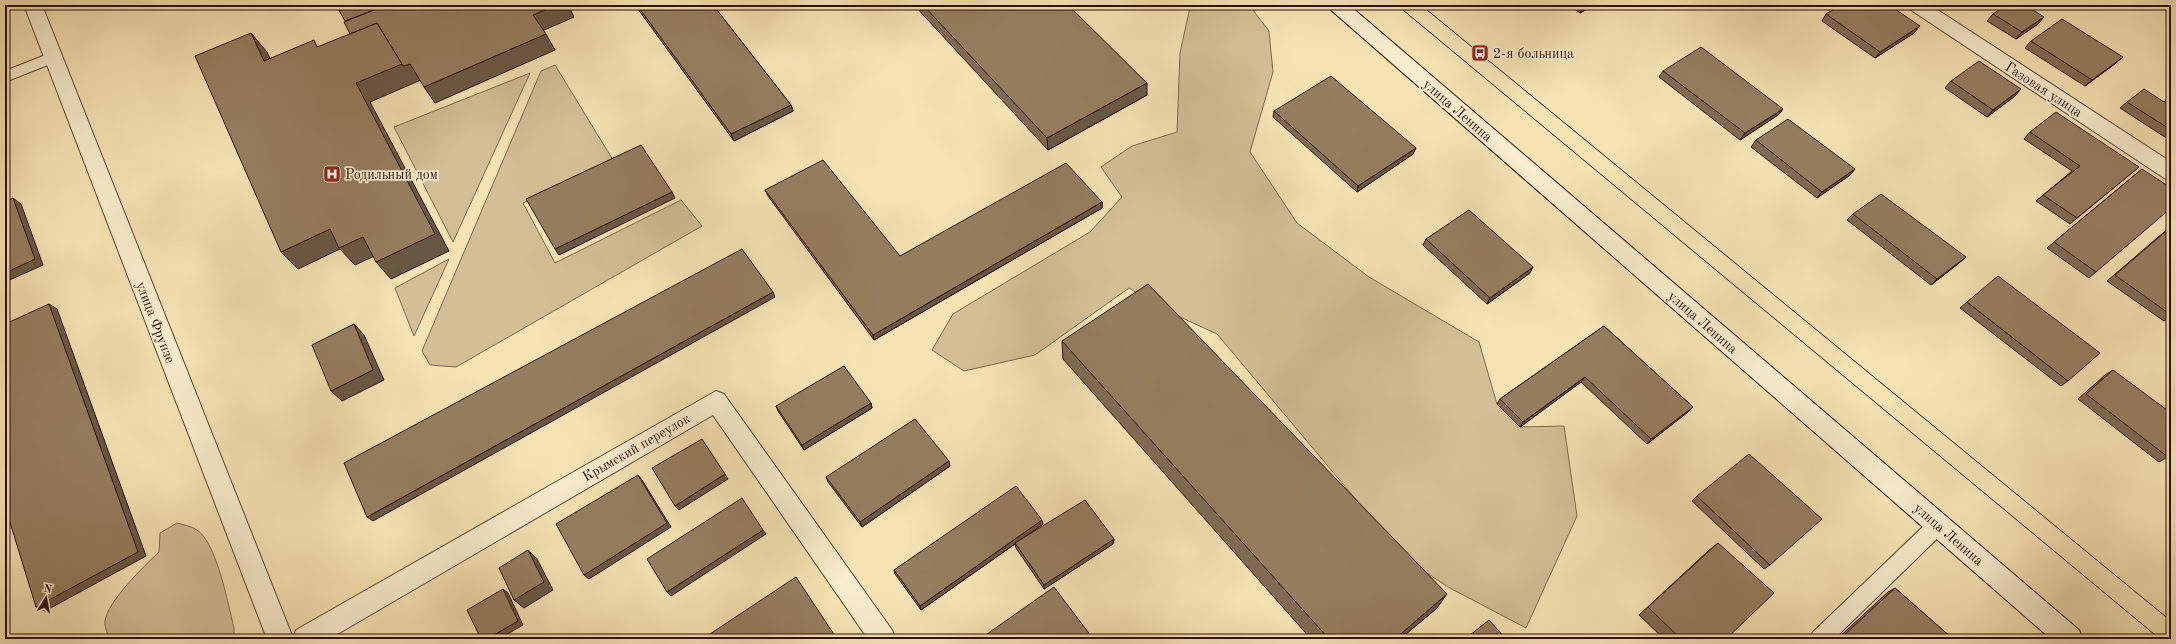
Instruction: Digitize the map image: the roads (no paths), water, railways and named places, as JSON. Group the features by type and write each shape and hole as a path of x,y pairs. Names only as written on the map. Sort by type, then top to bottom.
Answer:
{"street":[{"name":"улица Фрунзе","path":"32,5 280,639"},
{"name":"улица Ленина","path":"1337,5 2070,639"},
{"name":"Газовая улица","path":"1917,5 2171,172"},
{"name":"Крымский переулок","path":"305,639 716,401 883,639"}],"lane":[{"path":"5,77 53,58"},
{"path":"1820,639 1938,524"}],"tram line":[{"path":"1397,5 2160,639"},
{"path":"1421,5 2171,621"}],"place":[{"name":"2-я больница","path":"1480,53"},
{"name":"Родильный дом","path":"332,174"}]}
